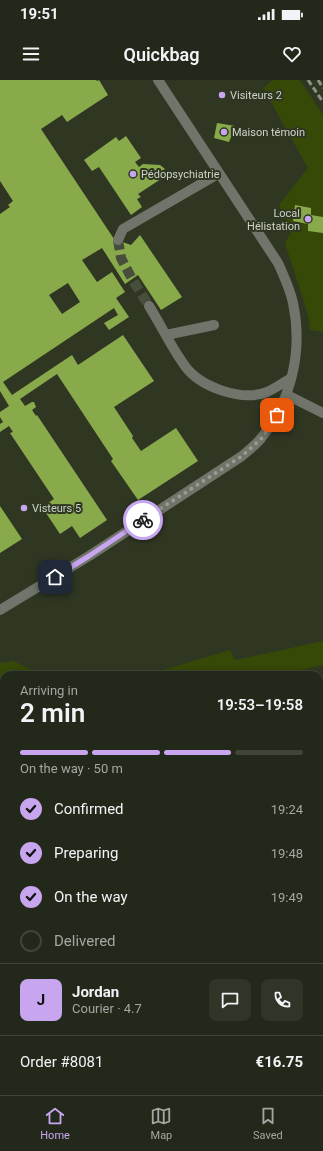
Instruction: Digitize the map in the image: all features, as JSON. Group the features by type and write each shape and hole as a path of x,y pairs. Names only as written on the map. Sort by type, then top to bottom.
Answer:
{"lane":[{"path":"0,610 89,556 242,456 262,438 277,415 287,394 295,357 297,332 293,303 286,282 278,263 218,174 158,80"},
{"path":"118,240 123,229 218,174"},
{"path":"149,306 185,366 194,377 224,391 251,394 267,392 291,378"},
{"path":"166,335 214,325"},
{"path":"287,394 323,413"}],"green space":[{"path":"273,80 300,80 323,115 323,332 310,330 308,315 285,243 291,232 279,205 308,168 263,88"},
{"path":"323,641 323,665 298,671 159,671 230,650 235,660"},
{"path":"13,661 34,671 0,671 0,663"}],"building":[{"path":"0,80 99,80 108,95 67,122 62,115 41,129 114,239 131,245 140,235 182,297 161,310 138,275 125,284 102,248 82,260 97,282 112,272 125,292 116,298 129,317 109,330 104,323 118,315 114,308 3,382 12,395 72,355 78,365 123,335 154,381 114,407 133,436 132,438 141,451 176,428 198,461 138,500 111,461 113,459 57,374 20,399 25,406 34,402 36,407 32,410 36,416 37,415 107,520 80,538 72,526 60,534 42,507 54,499 10,433 13,432 9,426 0,432 0,424 3,422 0,417 0,412 9,406 0,391 0,214 10,207 8,205 13,201 0,181","holes":["68,283 80,302 62,314 49,295"]},
{"name":"Maison témoin","path":"217,123 235,126 233,137 231,137 229,142 214,138"},
{"name":"Pédopsychiatrie","path":"126,136 141,158 135,162 139,167 143,164 160,165 165,169 160,172 164,177 138,194 141,197 137,199 142,207 131,215 99,167 92,171 84,160 116,137 119,141"},
{"name":"Local Hélistation","path":"295,205 311,208 311,215 323,217 323,233 308,231 308,224 293,221"},
{"path":"0,506 22,539 0,553"}],"tunnel":[{"path":"118,240 121,258 149,306"}],"railway":[{"path":"308,80 323,102"},
{"path":"318,80 323,88"}],"way so far":[{"path":"143,520 242,456 262,438 277,415"}],"place":[{"name":"Visiteurs 2","path":"222,95"},
{"name":"Maison témoin","path":"224,132"},
{"name":"Pédopsychiatrie","path":"133,174"},
{"name":"Local Hélistation","path":"308,219"},
{"name":"Visteurs 5","path":"24,508"}],"route":[{"path":"55,577 143,520"}]}
